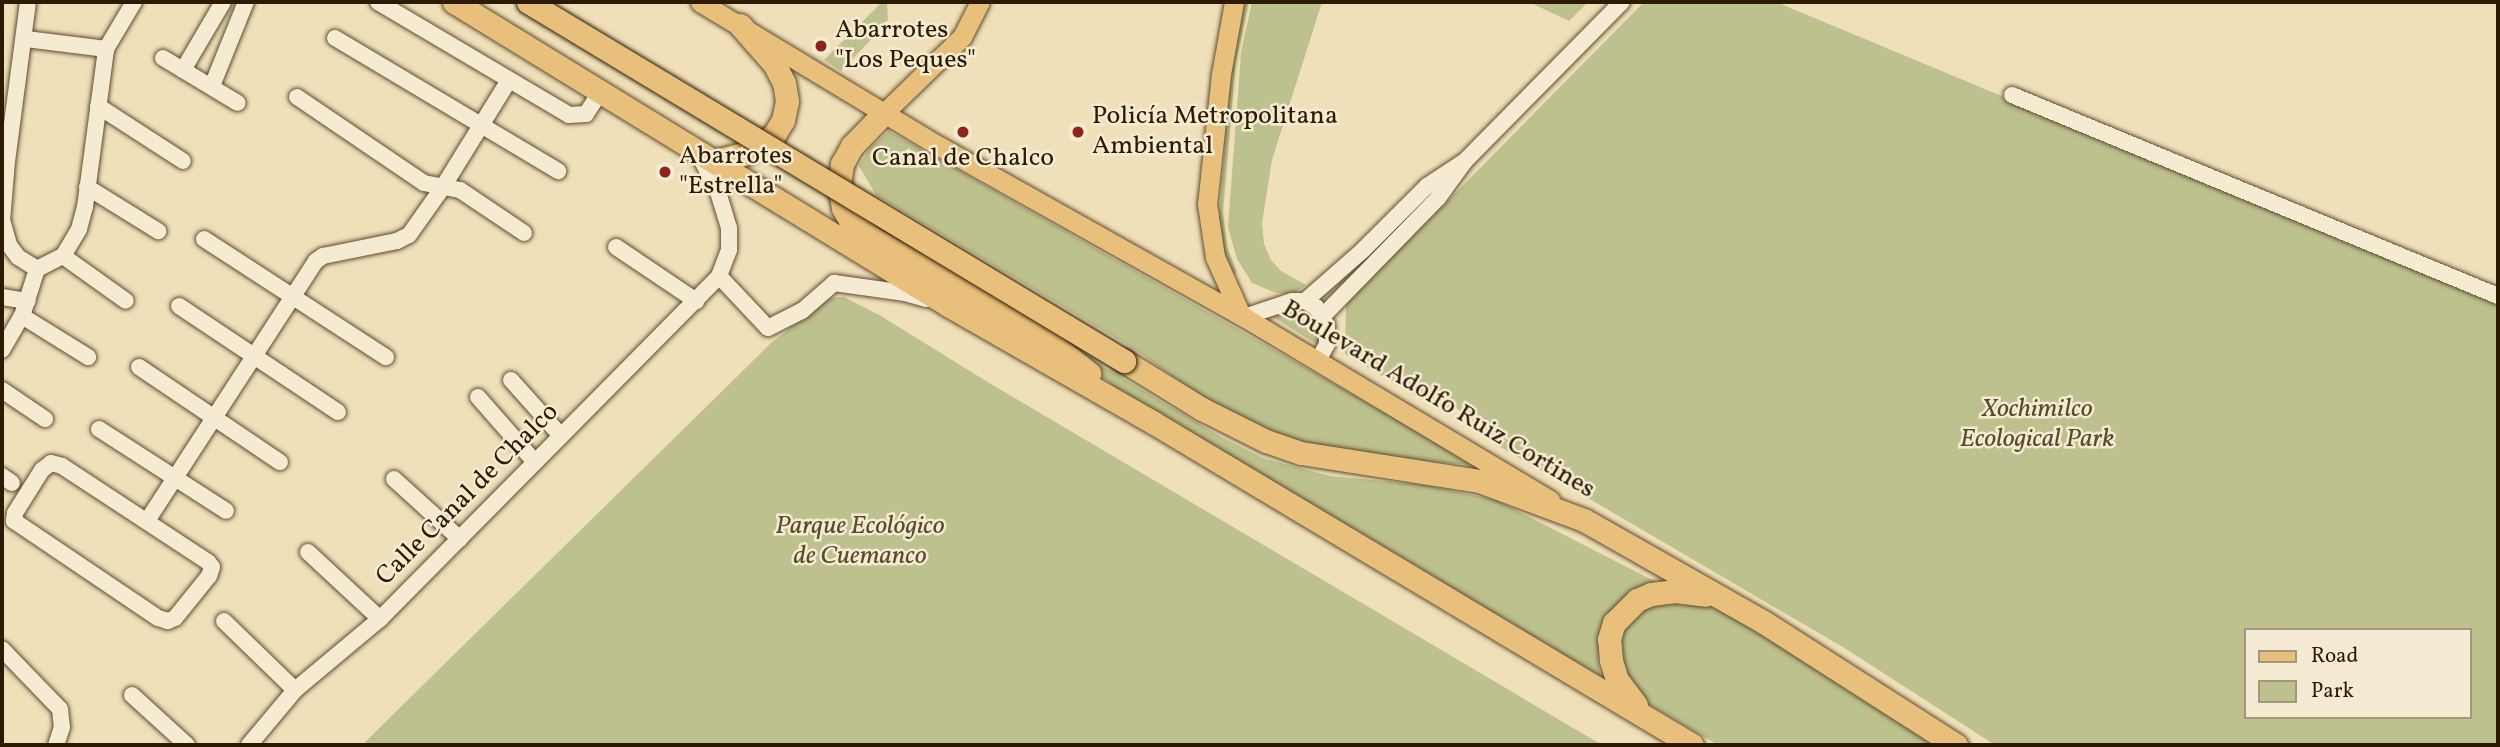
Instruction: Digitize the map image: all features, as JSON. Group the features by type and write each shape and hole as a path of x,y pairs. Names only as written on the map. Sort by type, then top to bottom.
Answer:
{"highway":[{"path":"454,2 948,305 1154,423 1692,745"},
{"path":"528,2 1202,409 1289,449 1479,481 1584,520"},
{"path":"706,156 746,153 774,135 783,120 787,101 784,83 775,65 740,25"},
{"path":"884,113 852,146 842,164 839,185 843,208 851,222 871,237 1035,331 1154,423"},
{"name":"Boulevard Adolfo Ruiz Cortines","path":"1584,520 1719,597 1956,745"},
{"path":"1643,714 1617,680 1609,639 1614,623 1637,600 1651,594 1675,591 1719,597"}],"main road":[{"name":"Boulevard Adolfo Ruiz Cortines","path":"700,2 884,113 1243,316 1584,520"},
{"path":"884,113 962,37 980,2"},
{"path":"1234,2 1221,74 1208,214 1214,257 1243,316"}],"street":[{"path":"24,2 26,39 5,149 2,220 9,245 18,257 37,269"},
{"path":"2,350 25,308 37,269 63,256 79,229 106,49 134,2"},
{"path":"183,69 223,2"},
{"path":"212,86 246,2"},
{"path":"378,2 569,115 578,117 586,114 601,91"},
{"path":"1324,316 1438,198 1465,160 1622,2"},
{"path":"335,38 558,171"},
{"path":"26,39 106,49"},
{"path":"163,58 238,103"},
{"path":"2,76 19,78"},
{"path":"147,521 316,261 323,256 406,238 443,187 509,80"},
{"path":"2012,95 2498,296"},
{"path":"296,97 424,183 460,190 524,233"},
{"path":"98,106 183,160"},
{"name":"Calle Canal de Chalco","path":"249,745 295,690 380,619 696,301 723,282 729,250 729,228 706,156"},
{"path":"1243,316 1280,304 1305,301 1363,250 1427,186 1465,160"},
{"path":"87,187 158,231"},
{"path":"204,239 386,357"},
{"path":"616,247 696,301"},
{"path":"1363,250 1375,262"},
{"path":"63,256 126,300"},
{"path":"723,282 768,328 788,320 826,288 842,282 905,293 948,305"},
{"path":"2,297 25,308 88,357"},
{"path":"1305,301 1324,316 1327,344 1318,361"},
{"path":"179,306 253,358 338,412"},
{"path":"139,367 280,462"},
{"path":"511,380 561,436"},
{"path":"2,390 45,419"},
{"path":"478,397 535,463"},
{"path":"99,429 226,512"},
{"path":"51,463 62,466 147,521 212,567 175,618 168,621 147,610 14,521 15,513 42,470 51,463"},
{"path":"394,479 460,539"},
{"path":"308,552 380,619"},
{"path":"224,621 295,690"},
{"path":"2,649 60,709 62,727 56,745"},
{"path":"132,695 187,745"}],"green space":[{"path":"882,2 887,2 888,22 841,71 824,60"},
{"path":"1242,2 1249,2 1236,61 1223,212 1227,247 1237,272 1233,275 1224,252 1219,218 1232,57"},
{"path":"1252,2 1322,2 1272,160 1262,223 1264,244 1271,260 1281,271 1306,285 1294,294 1276,293 1252,283 1237,259 1228,227 1241,53"},
{"path":"1529,2 1588,2 1569,21"},
{"name":"Xochimilco Ecological Park","path":"1644,2 1776,2 2498,303 2498,745 1995,745 1846,649 1487,439 1484,428 1455,407 1445,413 1345,354 1346,304"},
{"path":"889,131 1477,465 1373,458 1281,439 1212,404 1134,349 876,195 859,166 869,149"},
{"name":"Parque Ecológico de Cuemanco","path":"844,297 881,316 986,381 1602,745 362,745 771,343 826,300"},
{"path":"1287,308 1323,333 1324,339 1318,345 1267,313"},
{"path":"1062,342 1223,438 1263,458 1330,476 1424,485 1496,500 1666,587 1600,638 1598,659 1601,680 1406,560 1124,395"},
{"path":"1647,600 1720,607 1942,745 1718,745 1650,705 1627,681 1619,643 1626,615"}],"place":[{"name":"Abarrotes \"Los Peques\"","path":"821,46"},
{"name":"Canal de Chalco","path":"963,132"},
{"name":"Policía Metropolitana Ambiental","path":"1078,132"},
{"name":"Abarrotes \"Estrella\"","path":"665,172"}]}
